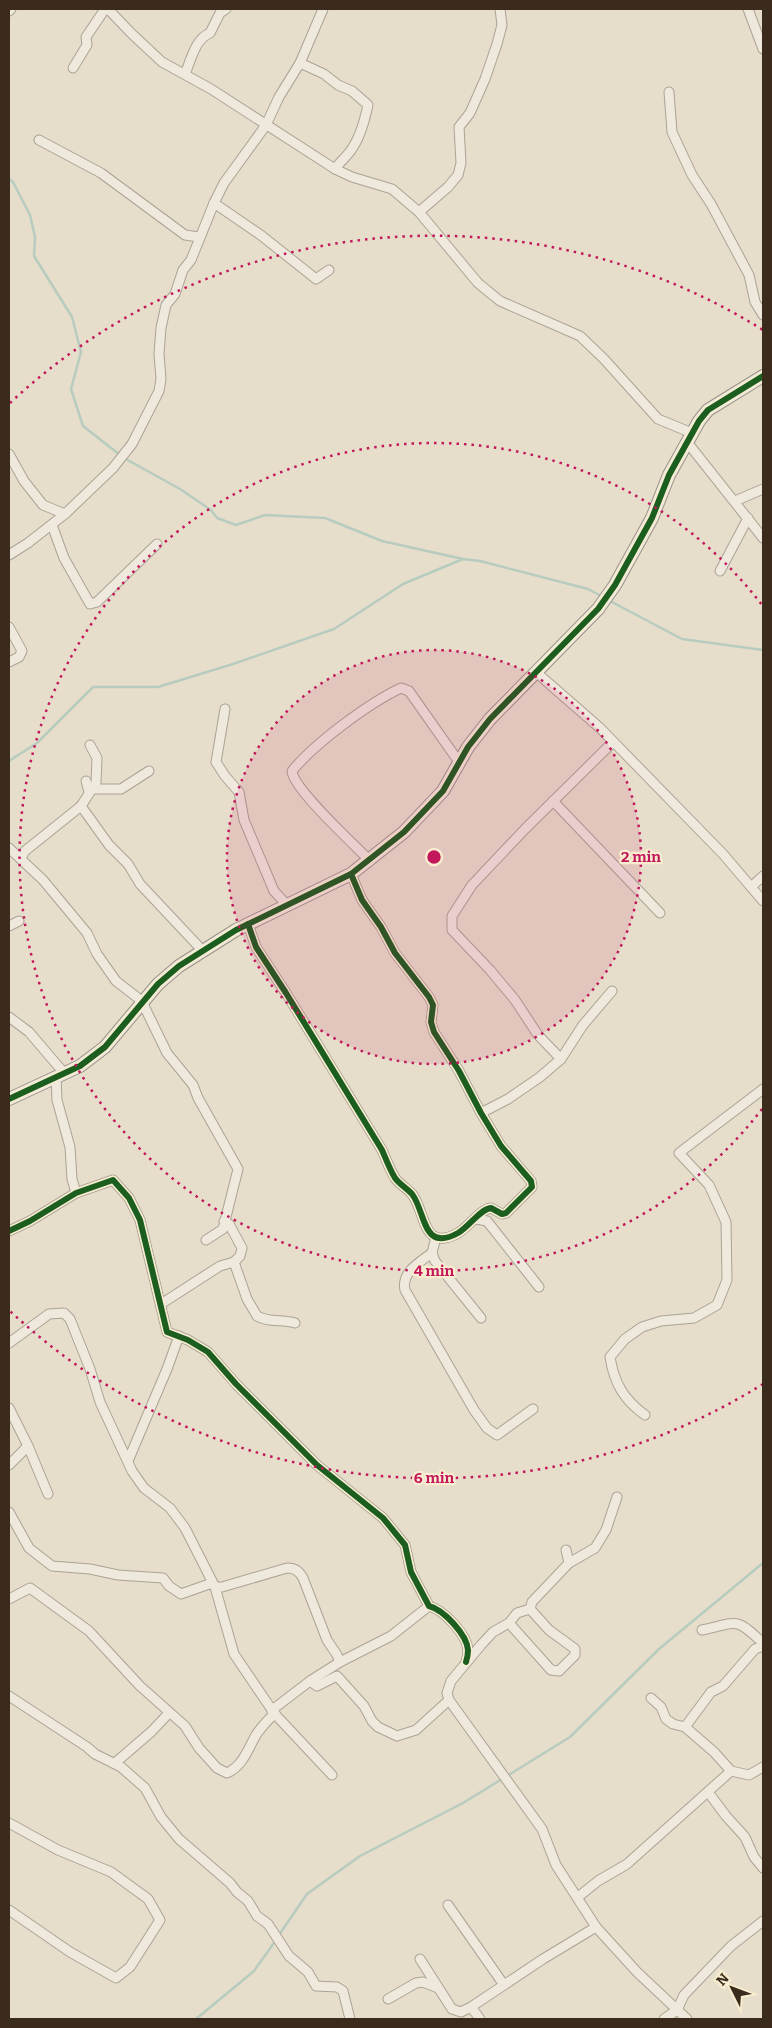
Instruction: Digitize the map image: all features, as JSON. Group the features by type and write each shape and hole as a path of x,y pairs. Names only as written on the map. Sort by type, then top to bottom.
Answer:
{"street":[{"path":"73,68 87,45 86,37 107,9 162,62 186,74 335,169 352,177 392,189 419,212 478,282 500,301 580,336 604,359 658,419 689,437 763,538"},
{"path":"186,74 198,42 210,33 220,13 226,9"},
{"path":"419,212 448,187 458,175 460,163 459,127 470,113 485,79 502,25 500,9"},
{"path":"748,9 763,49"},
{"path":"9,555 65,514 94,487 132,444 159,391 161,379 159,354 161,328 166,305 175,294 183,270 191,260 224,183 266,124 279,97 300,63 320,10"},
{"path":"300,63 324,74 338,85 352,91 368,105 364,122 353,149 341,159 335,169"},
{"path":"669,92 672,132 692,175 711,204 749,275 755,302 763,315"},
{"path":"39,140 101,173 124,192 185,235 200,238"},
{"path":"214,203 262,236 316,279 329,270"},
{"path":"9,1099 80,1066 105,1047 158,984 202,950 248,924 351,874 370,861 404,832 432,805 443,791 468,746 490,719 598,609 615,585 652,518 689,437 708,410 763,376"},
{"path":"9,454 24,481 43,506 65,514"},
{"path":"735,502 763,489"},
{"path":"720,571 748,518"},
{"path":"52,525 64,558 90,604 97,602 157,544"},
{"path":"9,627 22,651 19,657 9,662"},
{"path":"537,673 613,742 723,854 763,902"},
{"path":"370,861 303,792 292,776 292,771 298,763 342,726 401,688 409,691 459,762"},
{"path":"225,709 216,762 225,776 240,792 244,820 274,891 287,905"},
{"path":"561,1060 538,1035 515,1000 490,970 452,930 452,916 472,885 553,800 613,742"},
{"path":"21,858 25,851 81,806 96,783 97,758 90,745"},
{"path":"91,791 121,789 149,771"},
{"path":"86,782 91,791"},
{"path":"553,800 660,913"},
{"path":"81,806 109,845 128,864 140,884 202,950"},
{"path":"9,848 44,880 86,933 97,954 116,981 143,1002 166,1053 193,1085 198,1098 238,1169 222,1231 206,1240"},
{"path":"248,924 256,947 382,1150 395,1178 412,1194 428,1231 436,1237 448,1238 476,1219 483,1210 491,1208 502,1214 506,1213 532,1187 532,1184 502,1146 481,1113 459,1071 434,1032 431,1022 433,1004 395,953 381,927 362,900 351,874"},
{"path":"751,887 763,876"},
{"path":"9,926 19,921"},
{"path":"481,1113 508,1099 561,1060 583,1025 612,990"},
{"path":"9,1017 29,1032 60,1075 57,1100 70,1147 72,1179 76,1193"},
{"path":"645,1415 630,1405 613,1373 610,1357 624,1339 642,1327 661,1321 694,1318 717,1305 727,1280 726,1222 709,1185 679,1153 763,1088"},
{"path":"10,1229 30,1221 76,1193 113,1180 129,1198 140,1220 167,1332 179,1336 208,1352 236,1384 318,1465 383,1518 404,1546 411,1572 429,1606 433,1607 459,1629 464,1637 468,1651 466,1662"},
{"path":"476,1219 487,1221 539,1287"},
{"path":"161,1304 220,1266 234,1262 240,1256 242,1248 229,1224 224,1221"},
{"path":"436,1237 432,1253 435,1261 480,1318"},
{"path":"432,1253 407,1274 404,1280 405,1290 474,1410 487,1428 497,1435 533,1409"},
{"path":"234,1262 247,1298 257,1316 272,1321 285,1320 295,1323"},
{"path":"9,1343 50,1314 64,1313 70,1319 90,1369 100,1402 132,1471 144,1488 170,1508 185,1528 214,1585 234,1654 274,1712 332,1775"},
{"path":"128,1461 179,1336"},
{"path":"9,1408 28,1446 48,1494"},
{"path":"9,1465 28,1446"},
{"path":"530,1609 532,1602 570,1564 594,1548 606,1530 617,1497"},
{"path":"9,1512 29,1548 52,1566 90,1569 118,1575 163,1578 169,1586 181,1594 214,1585 222,1587 287,1568 293,1568 303,1578 327,1640 338,1655 340,1662"},
{"path":"566,1550 570,1564"},
{"path":"9,1599 30,1588 88,1631 169,1713 185,1726 199,1748 217,1768 227,1773 236,1769 251,1747 255,1736 274,1712 310,1681 340,1662 391,1636 429,1606"},
{"path":"530,1609 517,1613 509,1623 493,1632 466,1662 451,1681 447,1692 449,1700 542,1830 556,1865 596,1927 637,1972 687,2019"},
{"path":"509,1623 551,1670 559,1671 575,1655 575,1649 550,1630 530,1609"},
{"path":"685,1728 711,1692 722,1686 755,1649 763,1645 744,1625 736,1622 702,1630"},
{"path":"310,1681 317,1686 337,1676 364,1706 372,1721 378,1727 397,1736 416,1730 449,1700"},
{"path":"9,1696 95,1754 122,1767 145,1788 161,1817 179,1839 230,1883 248,1902 257,1916 268,1924 289,1956 303,1966 316,1986 343,1991 350,2019"},
{"path":"651,1698 661,1707 666,1719 673,1724 685,1728 714,1752 731,1771 749,1775 763,1767"},
{"path":"115,1763 151,1732 169,1713"},
{"path":"578,1898 598,1881 627,1864 731,1771"},
{"path":"708,1792 726,1816 745,1836 754,1857 763,1868"},
{"path":"9,1823 58,1850 111,1872 148,1899 160,1920 130,1967 116,1978 70,1952 9,1910"},
{"path":"448,1905 504,1985"},
{"path":"664,2019 678,2010 684,1995 731,1946 763,1921"},
{"path":"420,1959 452,2010 456,2012 471,2007 543,1959 596,1927"},
{"path":"388,1999 416,1983 423,1982 438,1988"},
{"path":"471,2007 480,2019"}],"waterway":[{"path":"9,179 13,182 30,215 35,237 34,256 72,317 81,352 71,389 83,426 120,455"},
{"path":"124,458 180,489 211,510 217,518 236,525 265,515 325,518 382,541 463,559"},
{"path":"9,761 37,743 93,687 158,687 233,664 334,629 403,584 463,559 480,561 588,589 601,596"},
{"path":"610,601 682,639 763,650"},
{"path":"507,1776 570,1737 659,1649 763,1563"},
{"path":"279,1935 307,1894 360,1856 463,1803 502,1779"},
{"path":"196,2019 254,1971 276,1940"}],"cycle path":[{"path":"9,1099 80,1066 105,1047 158,984 179,966 236,930 351,874 404,832 443,791 468,747 490,719 598,609 615,585 652,518 669,475 699,421 708,410 763,376"},
{"path":"248,924 256,947 382,1150 395,1178 412,1194 417,1202 431,1234 438,1238 446,1238 458,1233 487,1209 491,1208 502,1214 506,1213 532,1187 531,1181 501,1146 481,1113 459,1071 434,1032 431,1022 433,1005 429,997 395,953 381,927 362,900 351,874"},
{"path":"9,1231 30,1221 76,1193 113,1180 129,1198 140,1220 167,1332 188,1340 208,1352 236,1384 317,1465 383,1518 405,1545 411,1572 429,1606 435,1608 448,1618 464,1637 468,1650 466,1662"}]}
